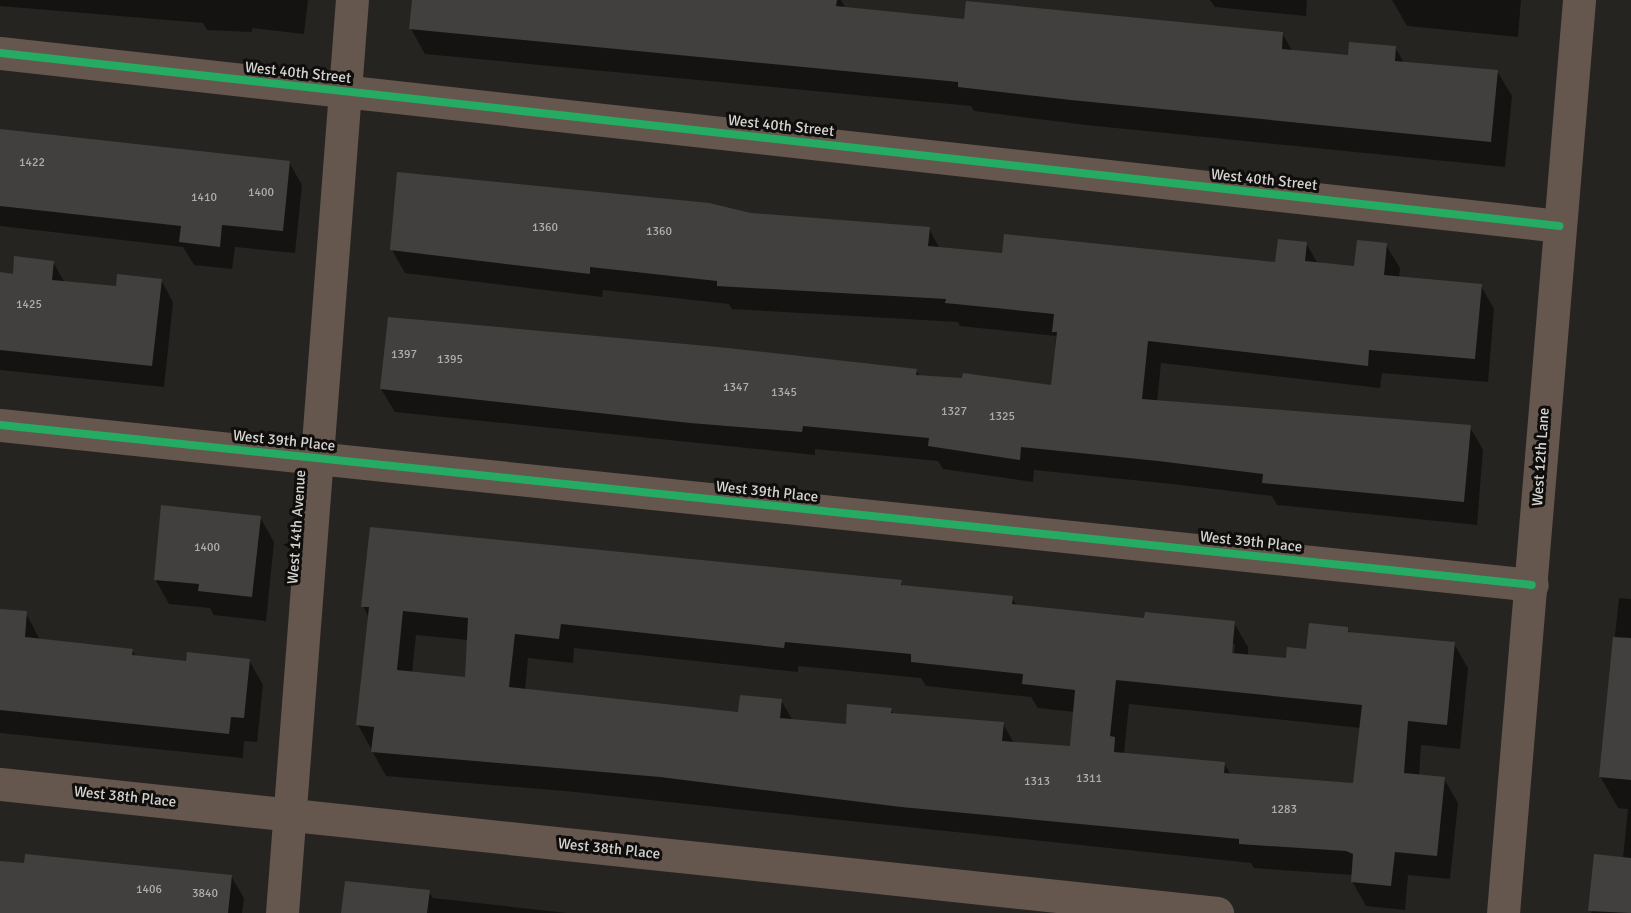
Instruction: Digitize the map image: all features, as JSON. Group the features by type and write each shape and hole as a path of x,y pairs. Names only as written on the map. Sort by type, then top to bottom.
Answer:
{"street":[{"name":"West 14th Avenue","path":"282,913 315,458 352,0"},
{"name":"West 12th Lane","path":"1503,913 1579,0"},
{"name":"West 40th Street","path":"0,53 1559,226"},
{"name":"West 39th Place","path":"0,425 1532,585"},
{"name":"West 38th Place","path":"0,784 1217,913"}],"building":[{"path":"412,0 837,0 836,6 964,19 966,1 1283,32 1282,49 1348,55 1349,42 1396,46 1395,61 1498,70 1491,142 1071,100 958,87 958,82 409,29"},
{"path":"0,129 290,161 283,231 222,225 220,247 179,242 181,226 0,206"},
{"path":"397,172 709,203 751,213 930,227 928,246 1002,253 1004,234 1275,262 1278,239 1307,242 1305,261 1354,266 1357,240 1387,243 1384,275 1482,284 1475,359 1369,350 1368,366 1148,341 1142,399 1471,425 1464,502 1262,483 1263,474 1158,461 1021,447 1020,460 928,446 929,438 803,426 802,432 690,423 380,389 388,317 718,347 917,369 916,375 962,378 963,373 1051,385 1057,332 1052,332 1054,314 945,303 946,299 717,286 717,281 590,267 590,274 390,250"},
{"path":"14,256 54,261 52,280 116,286 117,274 162,279 152,366 0,350 0,272 13,274"},
{"path":"161,505 261,516 252,597 198,591 199,584 154,580"},
{"path":"370,527 902,580 901,585 1013,596 1012,604 1144,618 1145,612 1235,621 1232,653 1286,658 1287,647 1306,649 1309,623 1348,627 1348,632 1455,642 1447,725 1408,721 1404,773 1445,777 1437,856 1395,852 1391,886 1351,882 1353,854 1346,851 1239,844 1239,839 901,807 660,777 371,752 374,727 356,725 369,607 361,607","holes":["403,611 468,618 465,677 397,670","561,624 784,648 785,642 911,654 911,662 1023,674 1022,684 1075,690 1070,746 1002,741 1004,722 891,713 892,708 847,704 846,724 780,718 782,699 740,695 738,712 509,687 515,634 559,639","1116,680 1362,705 1353,783 1224,773 1225,762 1114,752 1115,737 1110,736"]},
{"path":"0,609 27,611 25,637 133,649 132,655 186,661 187,652 250,659 244,718 231,717 229,734 0,710"},
{"path":"1613,637 1631,638 1631,780 1599,777"},
{"path":"25,854 232,875 228,913 0,913 0,861 24,863"},
{"path":"1594,854 1631,858 1631,913 1588,911"},
{"path":"345,881 430,890 427,913 341,913"}],"cycle path":[{"path":"0,53 1559,226"},
{"path":"0,425 1532,585"}]}
